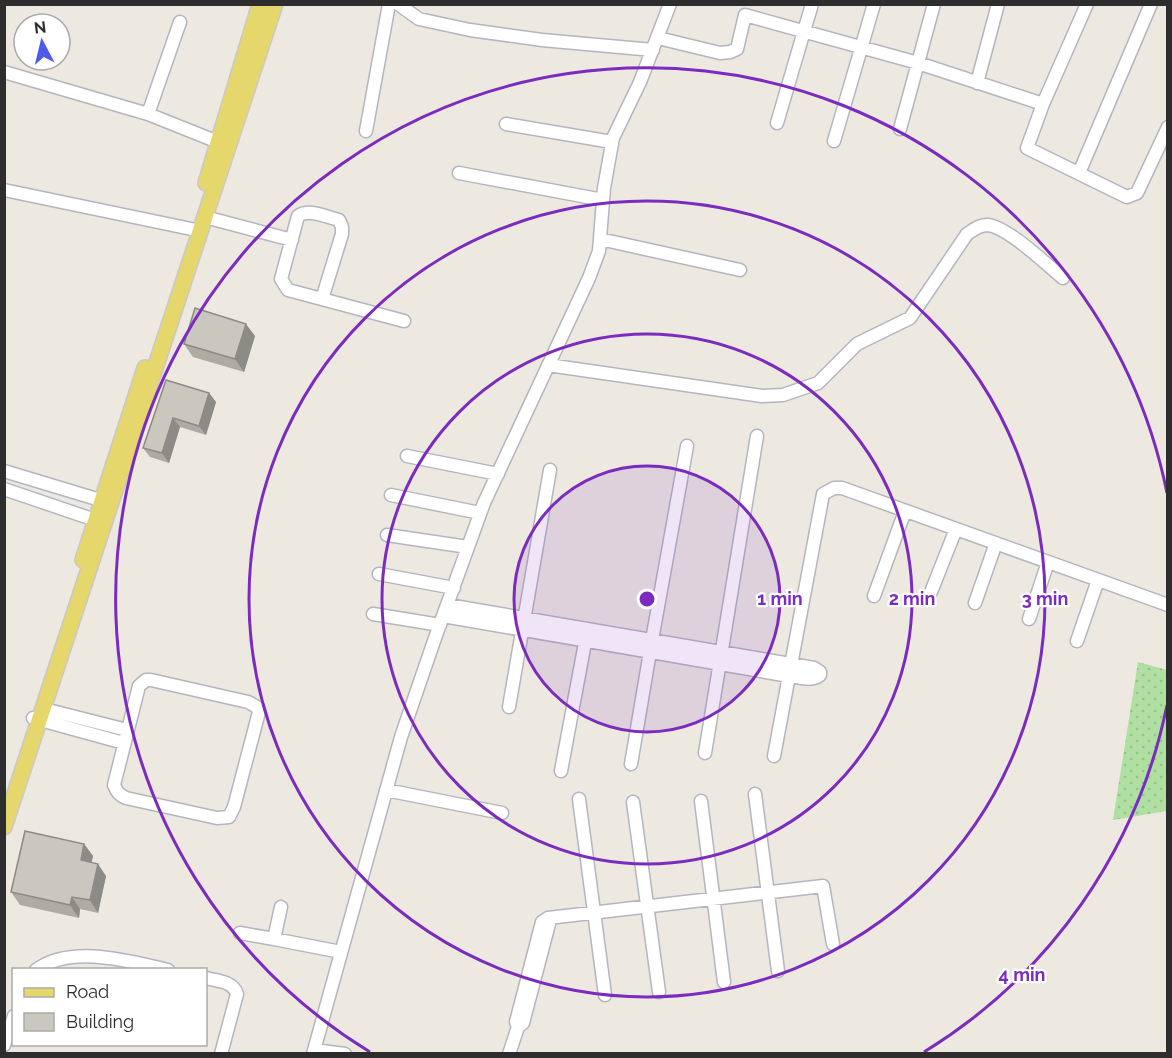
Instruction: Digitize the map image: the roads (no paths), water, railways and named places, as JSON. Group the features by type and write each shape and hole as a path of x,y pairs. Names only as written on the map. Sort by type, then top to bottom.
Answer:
{"main road":[{"path":"200,226 218,142 260,4"},
{"path":"4,827 100,522 275,4"},
{"path":"4,802 39,716"}],"street":[{"path":"366,131 389,4"},
{"path":"398,4 419,20 470,30 542,40 653,50"},
{"path":"345,1053 313,1052 401,737 480,513 589,278 599,251 603,200 612,142 653,50 670,4"},
{"path":"777,123 812,4"},
{"path":"834,141 874,4"},
{"path":"900,129 934,4"},
{"path":"977,83 998,4"},
{"path":"1087,4 1043,104 1027,148 1126,197 1137,193 1167,127"},
{"path":"1078,173 1151,4"},
{"path":"658,38 720,53 730,52 737,49 747,10 804,30 918,63 1043,104"},
{"path":"148,114 180,22"},
{"path":"4,72 148,114 218,142"},
{"path":"506,124 612,142"},
{"path":"459,173 603,200"},
{"path":"4,190 200,226 292,240"},
{"path":"322,299 342,234 342,227 339,220 303,212 298,216 281,279 288,290 404,321"},
{"path":"548,365 774,396 818,382 857,344 910,318 967,234 976,228 985,225 1002,229 1063,278"},
{"path":"600,239 740,270"},
{"path":"705,753 757,436"},
{"path":"631,764 687,446"},
{"path":"407,456 498,474"},
{"path":"509,707 550,470"},
{"path":"4,471 107,502"},
{"path":"774,756 823,494 834,488 842,488 1167,605"},
{"path":"4,489 100,522"},
{"path":"391,495 480,513"},
{"path":"874,596 905,511"},
{"path":"931,592 956,529"},
{"path":"387,535 468,547"},
{"path":"975,603 996,543"},
{"path":"1029,619 1048,562"},
{"path":"379,574 454,588"},
{"path":"1077,641 1098,580"},
{"path":"373,614 444,615 524,624 790,670"},
{"path":"561,771 586,634"},
{"path":"152,680 255,704 259,712 234,807 229,817 119,795 114,785 127,730 139,686 146,681 152,680"},
{"path":"39,716 88,720 127,730"},
{"path":"39,716 85,733 124,743"},
{"path":"85,733 88,720"},
{"path":"386,790 502,813"},
{"path":"755,794 778,972"},
{"path":"579,799 605,994"},
{"path":"701,801 724,982"},
{"path":"633,802 659,992"},
{"path":"509,1053 518,1027 516,1022 543,922 548,918 823,886 833,944"},
{"path":"274,939 281,907"},
{"path":"240,933 341,952"},
{"path":"38,968 50,962 82,956 106,956 163,968"},
{"path":"207,978 231,985 237,994 221,1053"},
{"path":"4,1045 12,1022"}]}
